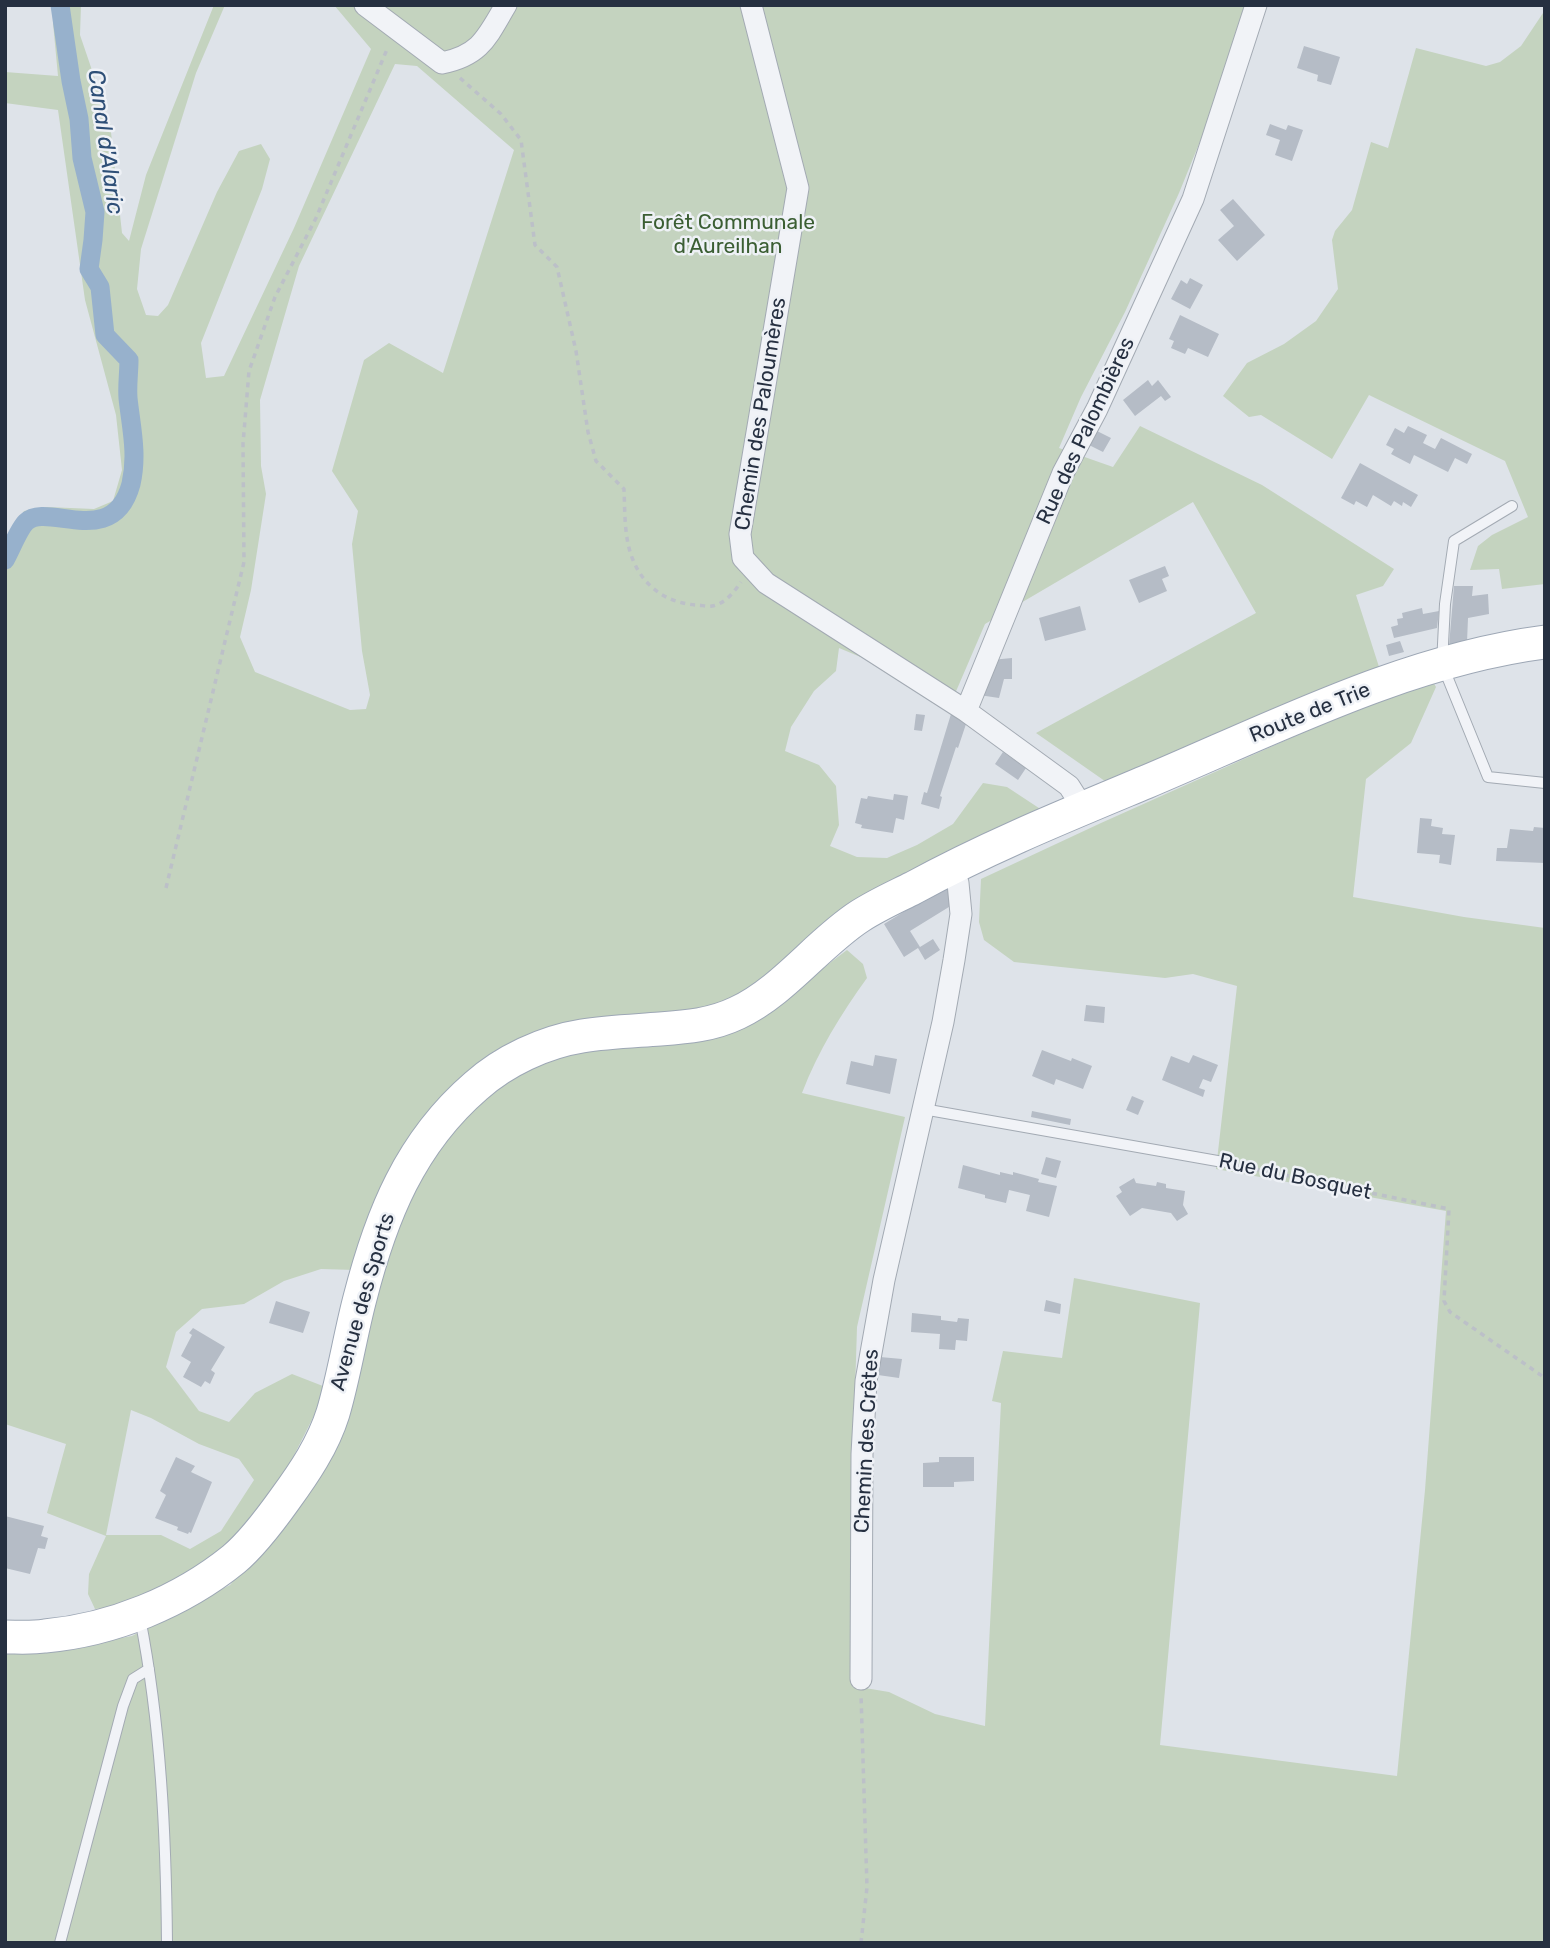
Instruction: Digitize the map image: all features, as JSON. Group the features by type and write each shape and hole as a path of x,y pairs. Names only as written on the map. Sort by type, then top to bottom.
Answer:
{"main road":[{"name":"Route de Trie","path":"952,866 1352,695 1442,664 1545,642"},
{"name":"Avenue des Sports","path":"5,1637 46,1636 140,1615 190,1589 236,1557 272,1517 316,1453 331,1418 359,1300 378,1234 395,1194 421,1145 479,1083 524,1055 579,1036 700,1026 734,1014 762,999 858,917 952,866"}],"street":[{"path":"365,5 442,63 462,59 483,43 506,5"},
{"name":"Chemin des Paloumères","path":"751,5 798,188 740,534 743,558 751,568"},
{"name":"Rue des Palombières","path":"966,711 1063,473 1097,409 1193,199 1256,5"},
{"path":"751,568 766,583 966,711 1069,786 1083,808"},
{"name":"Chemin des Crêtes","path":"861,1679 862,1454 866,1381 884,1280 943,1022 961,914 958,883 952,866"}],"lane":[{"path":"1512,506 1454,541 1445,604 1442,664 1488,777 1545,783"},
{"name":"Rue du Bosquet","path":"923,1109 1223,1162"},
{"path":"140,1615 154,1696 167,1943"},
{"path":"60,1943 123,1706 133,1679 149,1669"}],"path":[{"path":"166,888 244,562 243,444 249,371 275,298 316,218 395,29"},
{"path":"442,63 501,114 521,140 536,245 557,267 576,352 588,432 596,461 624,489 629,548 643,580 662,596 688,604 712,606 730,597 751,568"},
{"name":"Rue du Bosquet","path":"1223,1162 1449,1209 1444,1301 1450,1312 1545,1378"},
{"path":"861,1679 867,1887 861,1943"}],"green space":[{"name":"Forêt Communale d'Aureilhan","path":"54,5 81,5 80,35 110,123 122,233 129,241 146,175 214,5 225,5 196,73 141,249 137,289 146,315 158,316 168,305 217,192 239,151 261,144 270,159 262,189 201,343 206,378 224,376 294,228 371,49 334,5 1251,5 1232,63 1179,193 1059,448 1113,467 1140,426 1262,485 1394,569 1383,586 1356,595 1380,670 1112,786 1036,733 1256,613 1193,502 985,624 954,696 839,648 836,671 814,691 791,727 785,751 819,765 836,786 839,825 830,846 857,857 887,858 917,845 953,824 983,783 1007,787 1048,814 728,1003 506,1052 355,1270 321,1269 284,1281 244,1304 202,1309 176,1332 166,1367 199,1411 229,1422 255,1393 292,1374 328,1388 279,1485 240,1540 137,1605 95,1609 88,1594 89,1574 106,1536 47,1513 66,1444 5,1424 5,545 24,511 47,507 94,509 113,501 122,470 116,415 85,300 58,110 5,103 5,72 58,76","holes":["395,64 417,66 514,150 443,373 389,343 364,360 332,471 358,511 352,544 362,651 370,695 366,709 350,710 255,672 240,637 251,590 266,494 261,466 260,400 299,266","131,1410 199,1444 239,1459 254,1480 221,1531 190,1549 161,1535 106,1535"]},
{"path":"1545,10 1545,584 1502,589 1499,569 1470,570 1478,546 1492,535 1528,517 1505,461 1369,395 1332,459 1261,415 1249,417 1223,396 1247,363 1284,344 1316,321 1338,289 1332,240 1335,231 1352,210 1371,142 1388,148 1416,48 1486,66 1500,62 1521,46"},
{"path":"1432,680 1436,687 1411,743 1366,779 1353,897 1545,928 1545,1943 5,1943 5,1647 78,1646 132,1636 230,1585 285,1522 404,1205 446,1136 481,1096 523,1067 778,1002 847,950 863,964 867,978 831,1033 802,1093 905,1117 857,1327 851,1521 853,1686 889,1692 935,1714 985,1726 1001,1403 992,1401 1003,1351 1062,1358 1074,1278 1200,1303 1160,1745 1397,1776 1425,1490 1446,1211 1216,1169 1237,986 1193,974 1165,978 1014,962 984,940 979,922 981,879 1389,694"}],"building":[{"path":"1304,46 1340,57 1331,85 1317,81 1318,75 1297,68"},
{"path":"1270,124 1286,130 1288,125 1303,130 1292,161 1275,155 1280,140 1266,135"},
{"path":"1233,199 1265,235 1237,261 1218,240 1234,226 1220,210"},
{"path":"1190,278 1203,285 1190,309 1171,299 1181,280 1187,284"},
{"path":"1180,315 1219,334 1208,357 1188,348 1185,354 1171,348 1174,341 1169,339"},
{"path":"1148,380 1152,386 1158,380 1171,397 1165,401 1161,396 1135,416 1123,400"},
{"path":"1408,426 1427,435 1423,443 1435,449 1441,438 1472,454 1467,464 1455,458 1448,472 1414,455 1410,464 1391,454 1394,449 1386,445 1395,428 1404,433"},
{"path":"1095,430 1111,438 1103,452 1087,444"},
{"path":"1360,463 1418,495 1411,507 1394,501 1391,506 1373,495 1367,507 1356,501 1354,505 1341,498"},
{"path":"1165,566 1169,576 1162,579 1167,591 1139,603 1129,580"},
{"path":"1454,586 1473,586 1472,596 1488,594 1489,614 1468,618 1467,642 1449,646"},
{"path":"1080,606 1086,630 1045,641 1039,618"},
{"path":"1422,608 1423,614 1439,611 1437,628 1394,638 1391,627 1398,625 1397,619 1403,618 1402,613"},
{"path":"1400,641 1404,652 1389,656 1386,645"},
{"path":"1012,658 1012,679 1004,679 999,698 979,695 991,660"},
{"path":"916,714 925,715 922,731 914,730"},
{"path":"951,714 966,724 940,796 939,809 921,804 924,792 927,793"},
{"path":"1003,752 1026,768 1018,780 995,764"},
{"path":"894,794 908,796 904,820 896,818 893,833 861,828 862,825 855,823 861,798 867,799 868,796 893,800"},
{"path":"1420,818 1432,819 1431,826 1443,828 1442,834 1455,835 1451,865 1439,863 1440,855 1417,853"},
{"path":"1534,827 1545,828 1545,863 1496,861 1497,848 1507,848 1510,829 1533,831"},
{"path":"946,886 957,902 910,931 920,947 933,939 940,950 925,960 918,948 904,957 884,924"},
{"path":"1086,1005 1105,1007 1104,1023 1084,1021"},
{"path":"1042,1050 1092,1066 1083,1089 1056,1079 1054,1085 1032,1076"},
{"path":"875,1055 897,1059 890,1094 846,1084 851,1061 873,1066"},
{"path":"1193,1055 1218,1065 1211,1082 1203,1079 1199,1088 1205,1090 1203,1097 1162,1080 1171,1056 1189,1063"},
{"path":"1132,1096 1144,1101 1138,1115 1126,1110"},
{"path":"1032,1111 1071,1119 1070,1125 1031,1117"},
{"path":"1046,1157 1061,1161 1056,1178 1041,1174"},
{"path":"963,1165 1000,1175 1000,1172 1013,1175 1013,1172 1057,1186 1049,1217 1026,1211 1030,1195 1009,1190 1006,1203 958,1188"},
{"path":"1134,1178 1136,1183 1156,1186 1157,1182 1166,1184 1166,1188 1185,1191 1183,1205 1188,1214 1177,1221 1171,1213 1142,1208 1130,1216 1116,1196 1122,1192 1119,1187"},
{"path":"1046,1300 1061,1304 1060,1314 1044,1311"},
{"path":"276,1301 310,1312 303,1333 269,1323"},
{"path":"912,1313 941,1316 941,1320 957,1322 958,1318 969,1319 967,1341 956,1340 955,1350 939,1349 940,1334 911,1332"},
{"path":"193,1328 225,1347 211,1370 215,1373 210,1384 205,1381 201,1387 183,1377 191,1362 181,1356"},
{"path":"880,1357 902,1359 899,1378 878,1375"},
{"path":"176,1457 195,1466 191,1472 212,1482 191,1533 188,1534 155,1518 166,1495 160,1491"},
{"path":"939,1457 974,1457 974,1481 954,1482 954,1487 923,1487 923,1463 939,1462"},
{"path":"5,1516 44,1526 41,1536 48,1538 45,1549 38,1548 30,1574 5,1568"}],"waterway":[{"name":"Canal d'Alaric","path":"5,560 23,526 36,517 95,520 110,515 122,504 133,473 128,393 129,360 105,335 100,287 89,269 95,212 82,158 79,119 60,5"}]}
